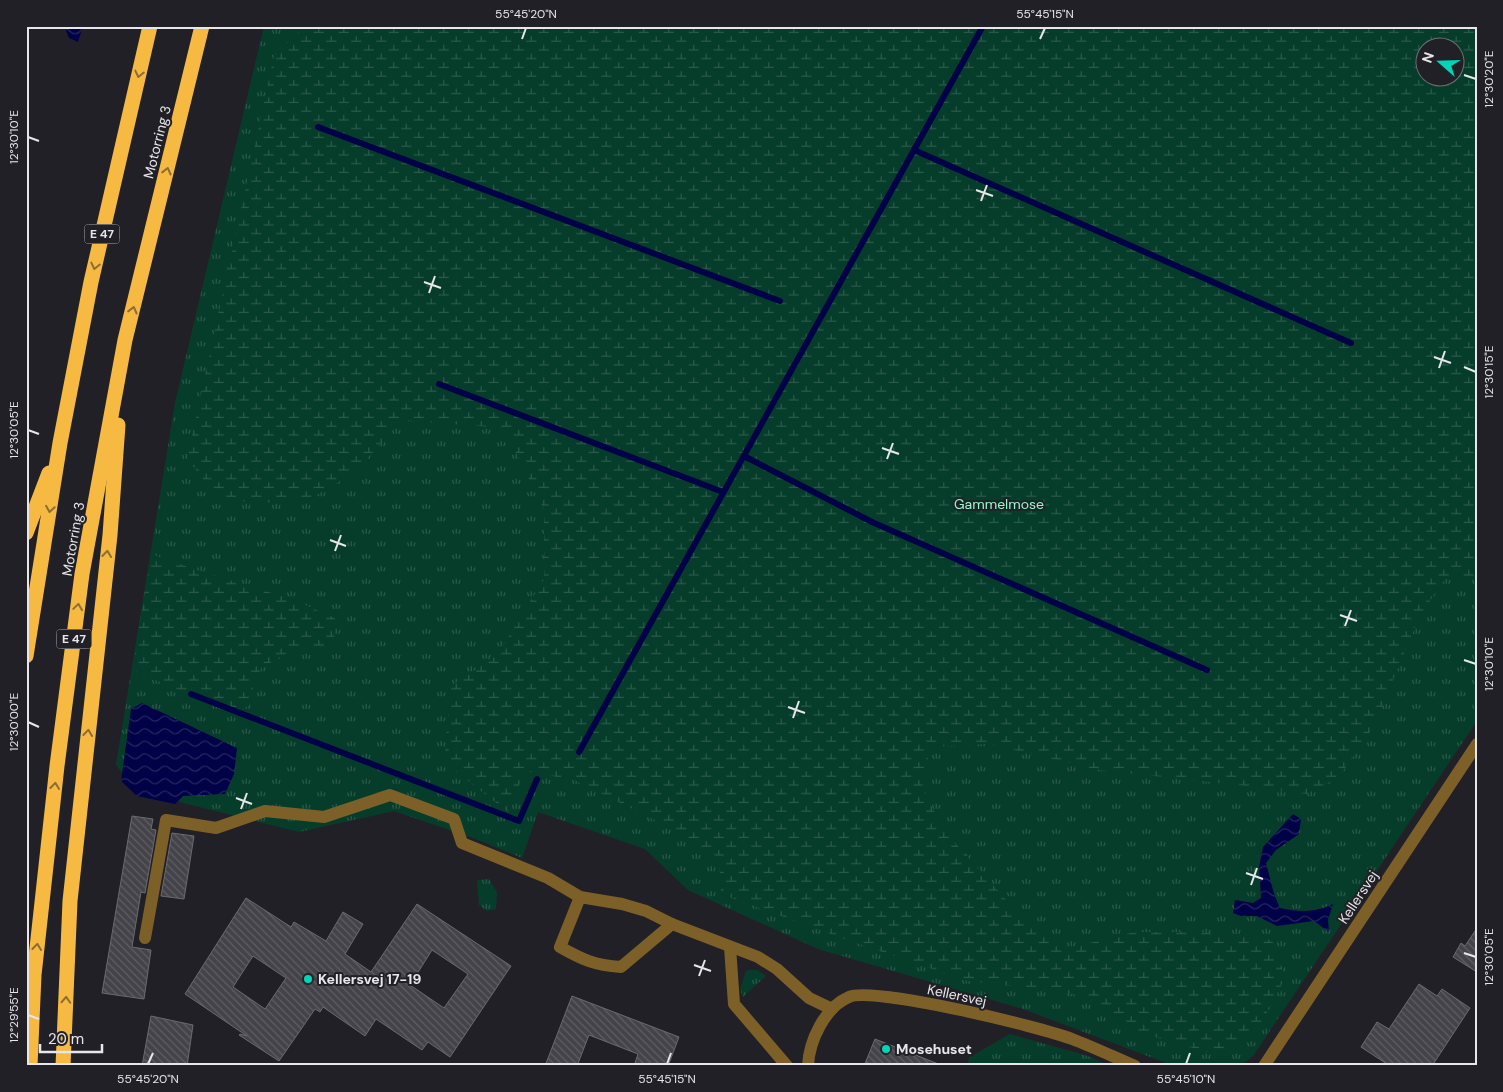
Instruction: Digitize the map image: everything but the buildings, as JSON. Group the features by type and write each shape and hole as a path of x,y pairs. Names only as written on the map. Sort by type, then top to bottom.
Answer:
{"highway":[{"name":"Motorring 3","path":"26,656 60,443 91,282 150,26"},
{"name":"Motorring 3","path":"30,1066 34,975 59,747 82,574 125,340 202,26"},
{"path":"63,1066 70,901 110,535 125,340"},
{"path":"26,533 60,443"}],"street":[{"name":"Kellersvej","path":"1264,1066 1477,744"},
{"path":"145,938 166,820 216,828 264,811 324,817 390,795 454,819 462,843 548,878 580,897 622,904 646,911 672,924 758,957 777,969 809,998 832,1009"},
{"path":"580,897 560,947 586,961 601,966 621,967 672,924"},
{"path":"730,947 734,1004 787,1066"},
{"name":"Kellersvej","path":"808,1066 808,1056 814,1038 832,1009 850,996 866,994 900,998 1029,1026 1071,1038 1135,1066"}],"green space":[{"name":"Gammelmose","path":"264,26 1477,26 1477,721 1253,1056 1240,1066 1174,1066 1023,1009 818,949 688,890 645,849 538,812 522,858 473,838 394,811 299,832 136,791 116,765 175,403"},
{"name":"Gammelmose","path":"305,26 1477,26 1477,576 1445,579 1420,615 1374,726 1339,777 1306,794 1099,770 988,744 930,747 922,788 945,832 1020,915 1069,948 1135,932 1198,932 1272,940 1285,978 1262,1022 1225,1057 1130,1030 1082,996 968,981 847,940 721,894 719,858 661,823 574,780 525,771 508,812 444,762 451,686 497,655 544,579 544,510 504,428 402,420 354,473 311,498 255,504 215,494 187,459 274,56"},
{"path":"151,554 294,600 335,618 334,645 293,650 261,668 251,693 249,705 236,714 136,672 135,652"},
{"path":"489,879 497,892 496,909 487,911 479,905 477,880"},
{"path":"757,970 766,976 743,997 740,989 746,971"},
{"path":"1010,1034 1088,1056 1110,1066 966,1066 970,1057"}],"water":[{"path":"64,26 83,26 78,42 69,38"},
{"path":"142,703 237,748 234,774 225,794 183,796 175,804 137,796 121,781 131,709"},
{"path":"1293,814 1301,819 1299,834 1276,850 1266,863 1274,894 1280,908 1301,911 1313,910 1333,904 1328,920 1329,932 1314,921 1277,926 1257,916 1241,916 1233,913 1235,900 1253,903 1261,898 1259,867 1263,847"}],"waterway":[{"path":"579,752 983,26"},
{"path":"318,127 780,301"},
{"path":"914,150 1351,343"},
{"path":"439,384 723,492"},
{"path":"744,456 872,522 1207,670"},
{"path":"191,694 519,821 537,779"}],"place":[{"name":"Kellersvej 17-19","path":"308,979"},
{"name":"Mosehuset","path":"886,1049"}]}
